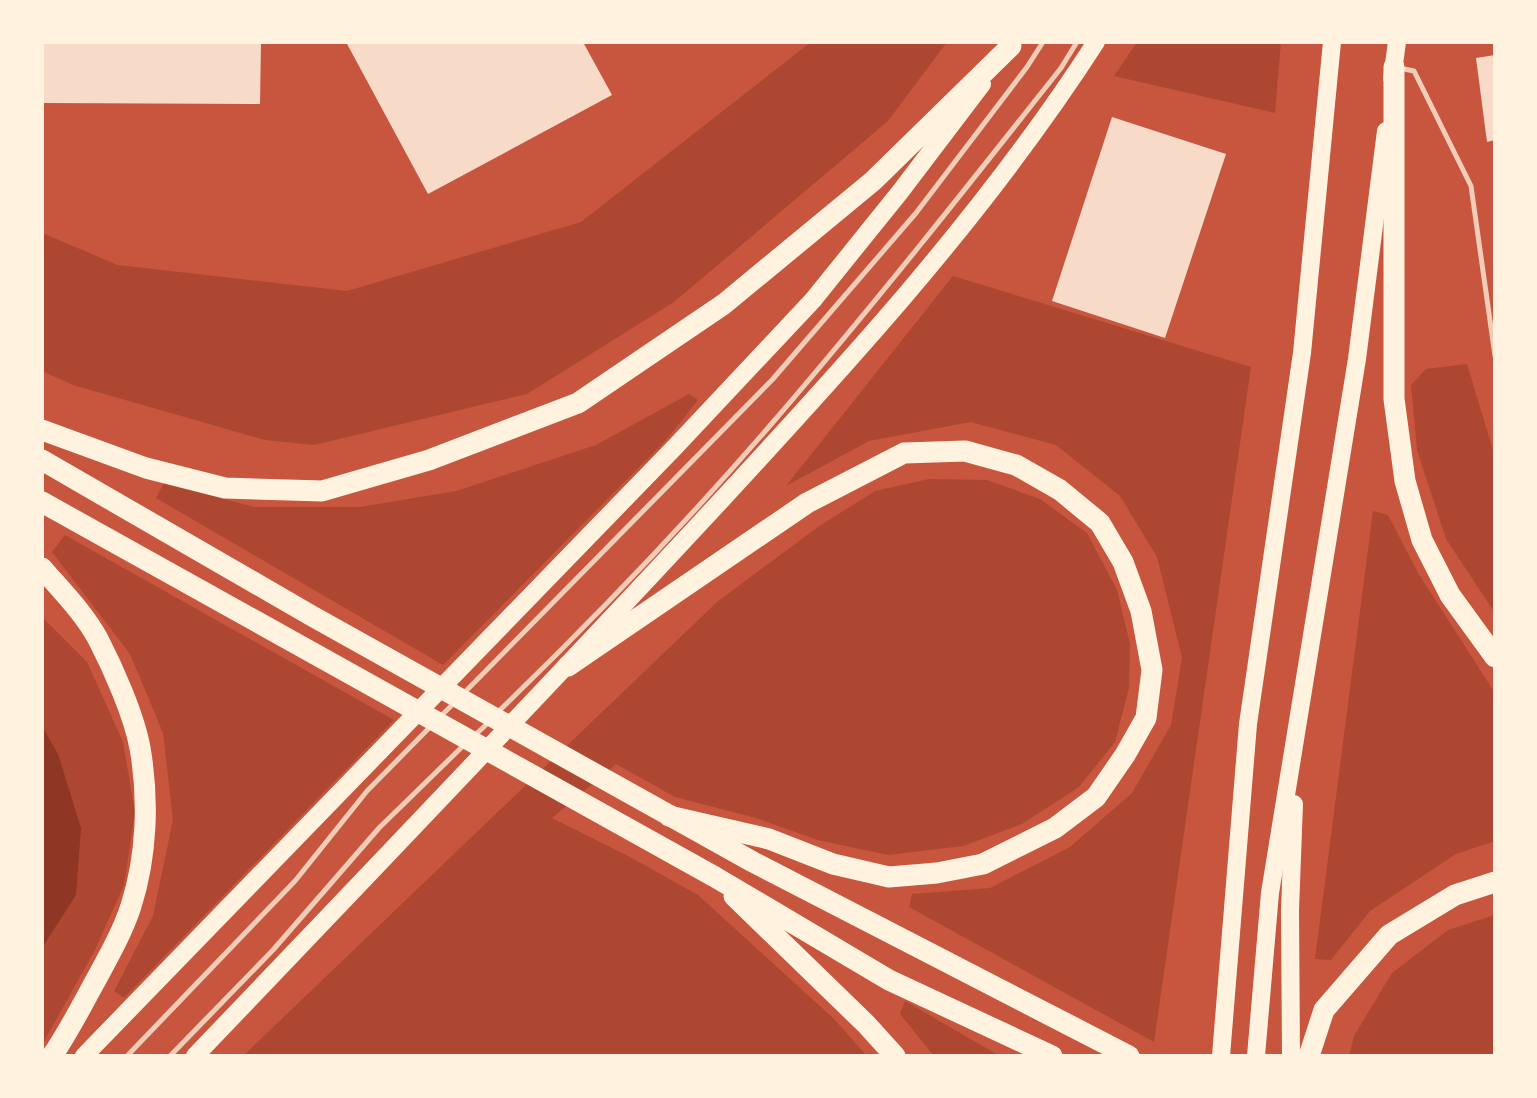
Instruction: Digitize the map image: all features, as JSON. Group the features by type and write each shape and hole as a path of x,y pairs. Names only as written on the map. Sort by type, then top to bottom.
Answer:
{"highway":[{"path":"42,430 146,468 225,488 322,491 429,460 578,403 724,304 852,199 1012,44"},
{"path":"1394,67 1394,399 1405,481 1422,540 1450,595 1495,657"},
{"path":"568,666 807,503 904,453 965,451 1016,465 1060,490 1100,523 1123,562 1141,611 1152,670 1146,718 1096,797 1055,828 983,864 937,873 889,877 834,864 769,839 669,816"},
{"path":"42,460 312,616 669,816 1128,1056"},
{"path":"42,502 715,877 889,980 1052,1056"},
{"path":"42,568 97,637 122,694 139,746 146,808 143,849 132,905 115,946 52,1056"},
{"path":"715,877 866,1024 895,1056"},
{"path":"1309,1056 1324,1010 1389,935 1455,895 1495,881"}],"main road":[{"path":"195,1056 568,666 823,390 979,208 1096,42"},
{"path":"1221,1056 1248,724 1302,353 1332,42"},
{"path":"1256,1056 1270,893 1357,359 1397,42"},
{"path":"84,1056 674,448 813,300 900,192 1012,44"},
{"path":"1291,1056 1291,898 1301,707"}],"lane":[{"path":"127,1056 295,881 367,791 772,380 916,212 1027,67 1043,42"},
{"path":"170,1056 273,950 379,828 581,632 773,422 917,250 1061,68 1077,42"},
{"path":"1394,67 1414,71 1471,186 1495,356"}],"shaded area":[{"path":"811,42 947,42 888,121 674,302 527,394 314,445 265,440 73,385 42,371 42,233 118,265 347,291 581,222"},
{"path":"1137,42 1281,42 1275,113 1114,76"},
{"path":"953,276 1251,367 1154,1042 909,907 912,894 990,888 1070,847 1132,793 1171,725 1182,658 1157,557 1120,496 1056,445 971,422 869,441 786,486"},
{"path":"1467,364 1495,457 1495,613 1446,539 1417,450 1411,385 1426,369"},
{"path":"689,394 698,400 667,439 443,665 156,498 164,483 254,507 360,507 456,491 596,445"},
{"path":"929,479 987,480 1040,499 1087,533 1117,590 1130,644 1129,688 1115,742 1079,787 1022,824 963,846 888,855 818,840 756,818 675,797 616,764 552,818 698,895 834,1019 867,1056 243,1056 717,602 818,527 875,491"},
{"path":"1373,511 1388,515 1418,573 1495,693 1495,841 1456,854 1370,911 1331,960 1315,959"},
{"path":"65,535 394,720 124,998 114,991 153,916 173,820 163,733 130,654 52,552"},
{"path":"42,617 87,662 123,742 135,813 124,885 95,950 42,1045"},
{"path":"42,726 58,754 81,828 76,895 42,948"},
{"path":"1495,915 1495,1056 1349,1056 1354,1036 1392,973 1448,930"},
{"path":"905,1001 1000,1056 934,1056 900,1014"}],"building":[{"path":"42,42 261,42 260,104 42,103"},
{"path":"346,42 583,42 612,95 428,194"},
{"path":"1495,55 1495,140 1487,142 1476,58"},
{"path":"1112,117 1226,154 1165,338 1052,301"}]}
